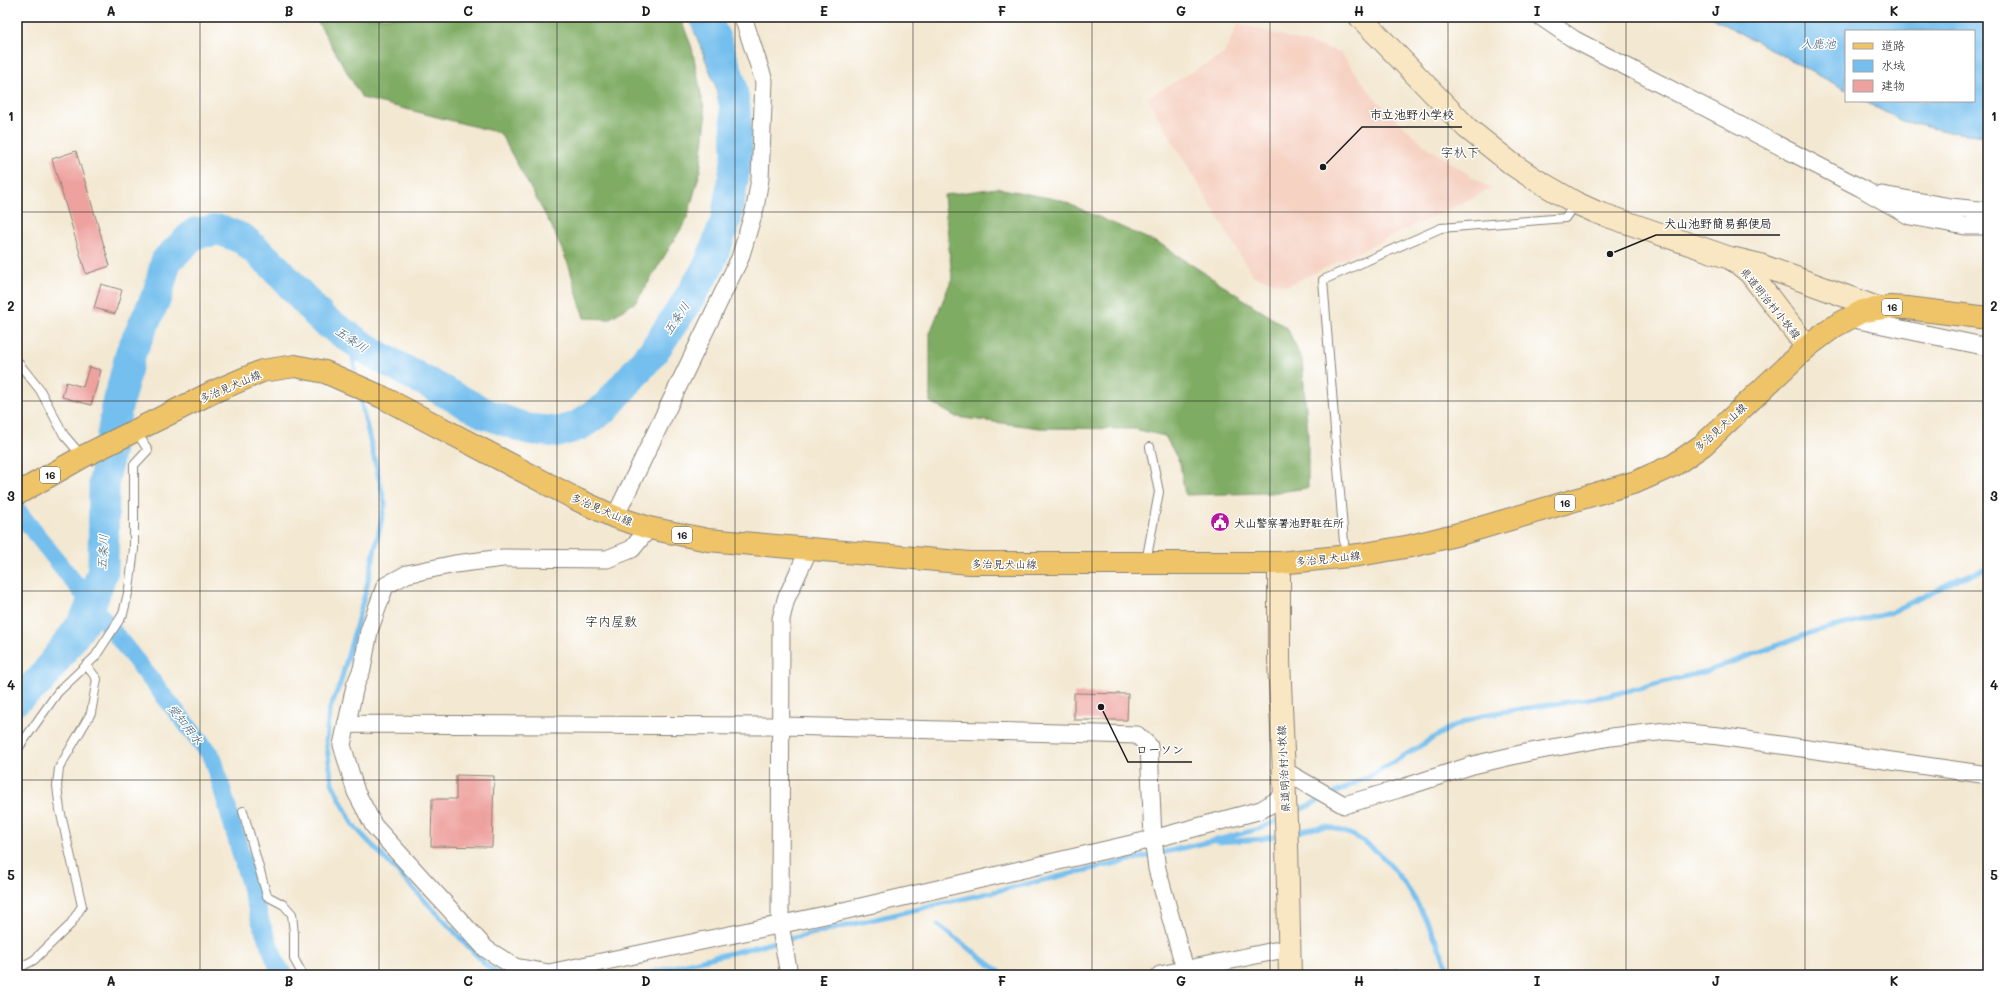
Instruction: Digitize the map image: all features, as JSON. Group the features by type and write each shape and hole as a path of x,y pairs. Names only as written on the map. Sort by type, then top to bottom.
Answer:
{"main road":[{"name":"県道明治村小牧線","path":"1360,17 1445,106 1482,140 1522,171 1576,203 1631,224 1730,258 1750,273 1806,347"},
{"path":"1730,258 1760,265 1878,308"},
{"name":"多治見犬山線","path":"17,494 83,457 213,392 262,371 295,366 325,372 382,397 578,500 615,517 649,528 708,540 970,563 1279,563 1345,556 1411,546 1636,482 1674,465 1703,445 1806,347 1849,318 1863,311 1878,308 1907,308 1988,318"},
{"name":"県道明治村小牧線","path":"1279,563 1279,660 1287,844 1290,975"}],"street":[{"path":"615,517 740,258 755,208 760,179 764,81 743,17"},
{"path":"1541,17 1575,40 1861,188 1910,216 1965,226 1988,226"},
{"path":"1861,188 1889,197 1988,211"},
{"path":"1849,318 1988,347"},
{"path":"649,528 632,549 608,559 503,558 455,564 407,574 385,586 369,631 362,669 355,686 342,746 356,792 374,826 486,949 515,967 549,973 781,926 1153,841 1261,810 1285,800"},
{"path":"789,975 781,926 781,619 786,599 808,549"},
{"path":"346,724 782,726 1137,735 1149,746 1153,841 1156,866 1185,969"},
{"path":"1283,770 1344,804 1400,789 1473,765 1525,753 1611,737 1667,731 1719,736 1988,775"},
{"path":"1160,975 1289,948"}],"lane":[{"path":"1345,556 1323,280 1441,228 1565,218 1576,203"},
{"path":"17,361 40,390 64,435 83,457"},
{"path":"17,750 58,692 95,657 123,614 129,589 134,549 134,465 148,450 135,430"},
{"path":"1146,563 1159,492 1150,447"},
{"path":"17,969 34,960 70,925 82,906 60,810 57,786 59,768 91,713 97,679 86,665"},
{"path":"243,811 267,896 284,905 292,914 294,959 303,975"}],"shaded area":[{"path":"1238,23 1340,52 1378,102 1424,145 1491,189 1287,286 1253,276 1147,98 1224,54"}],"green space":[{"path":"315,17 680,17 692,48 706,119 700,172 687,219 637,301 609,319 584,318 569,266 552,227 500,133 362,98"},
{"path":"997,188 1060,200 1162,245 1287,328 1302,360 1308,434 1308,488 1270,493 1185,495 1180,463 1165,436 1134,429 1040,428 956,417 930,402 930,333 952,278 944,195"},
{"path":"1395,968 1422,975 1391,975"}],"water":[{"path":"689,17 719,17 738,63 748,114 722,117 715,84"},
{"name":"入鹿池","path":"1711,17 1988,17 1988,136 1949,132 1902,121 1866,102 1975,102 1975,30 1845,30 1845,89"}],"building":[{"path":"76,151 110,266 86,274 52,159"},
{"path":"101,284 122,290 115,314 94,308"},
{"path":"89,367 101,370 91,405 62,397 66,382 83,387"},
{"path":"1074,693 1128,694 1127,720 1074,720"},
{"path":"456,775 494,776 492,847 431,846 432,799 456,799"}],"waterway":[{"name":"五条川","path":"17,699 41,680 82,624 88,613 103,570 104,481 117,407 131,352 158,293 166,261 195,233 220,230 243,239 273,265 322,319 376,355 486,414 528,429 558,432 578,426 605,408 653,352 686,303 709,265 726,220 737,156 736,116 731,83 717,43 705,17"},
{"path":"350,338 355,369"},
{"path":"360,398 385,504 365,594 340,684 329,711 326,741 332,783 353,825 488,967 501,975"},
{"name":"愛知用水","path":"17,510 213,758 261,923 278,967 285,975"},
{"path":"1333,794 1372,775 1450,728 1482,715 1607,696 1708,671 1816,631 1890,613 1960,578 1988,569"},
{"path":"1291,814 1325,798"},
{"path":"641,975 763,945 1217,840 1262,828 1280,819"},
{"path":"1291,833 1320,827 1332,828 1345,832 1364,842 1381,856 1397,873 1410,892 1433,934 1451,975"},
{"path":"1218,842 1262,839 1281,835"},
{"path":"938,925 1004,975"}],"place":[{"name":"市立池野小学校","path":"1323,167"},
{"name":"犬山池野簡易郵便局","path":"1610,254"},
{"name":"犬山警察署池野駐在所","path":"1220,522"},
{"name":"ローソン","path":"1101,707"}],"district":[{"name":"字杁下","path":"1460,151"},
{"name":"字内屋敷","path":"611,620"}]}
